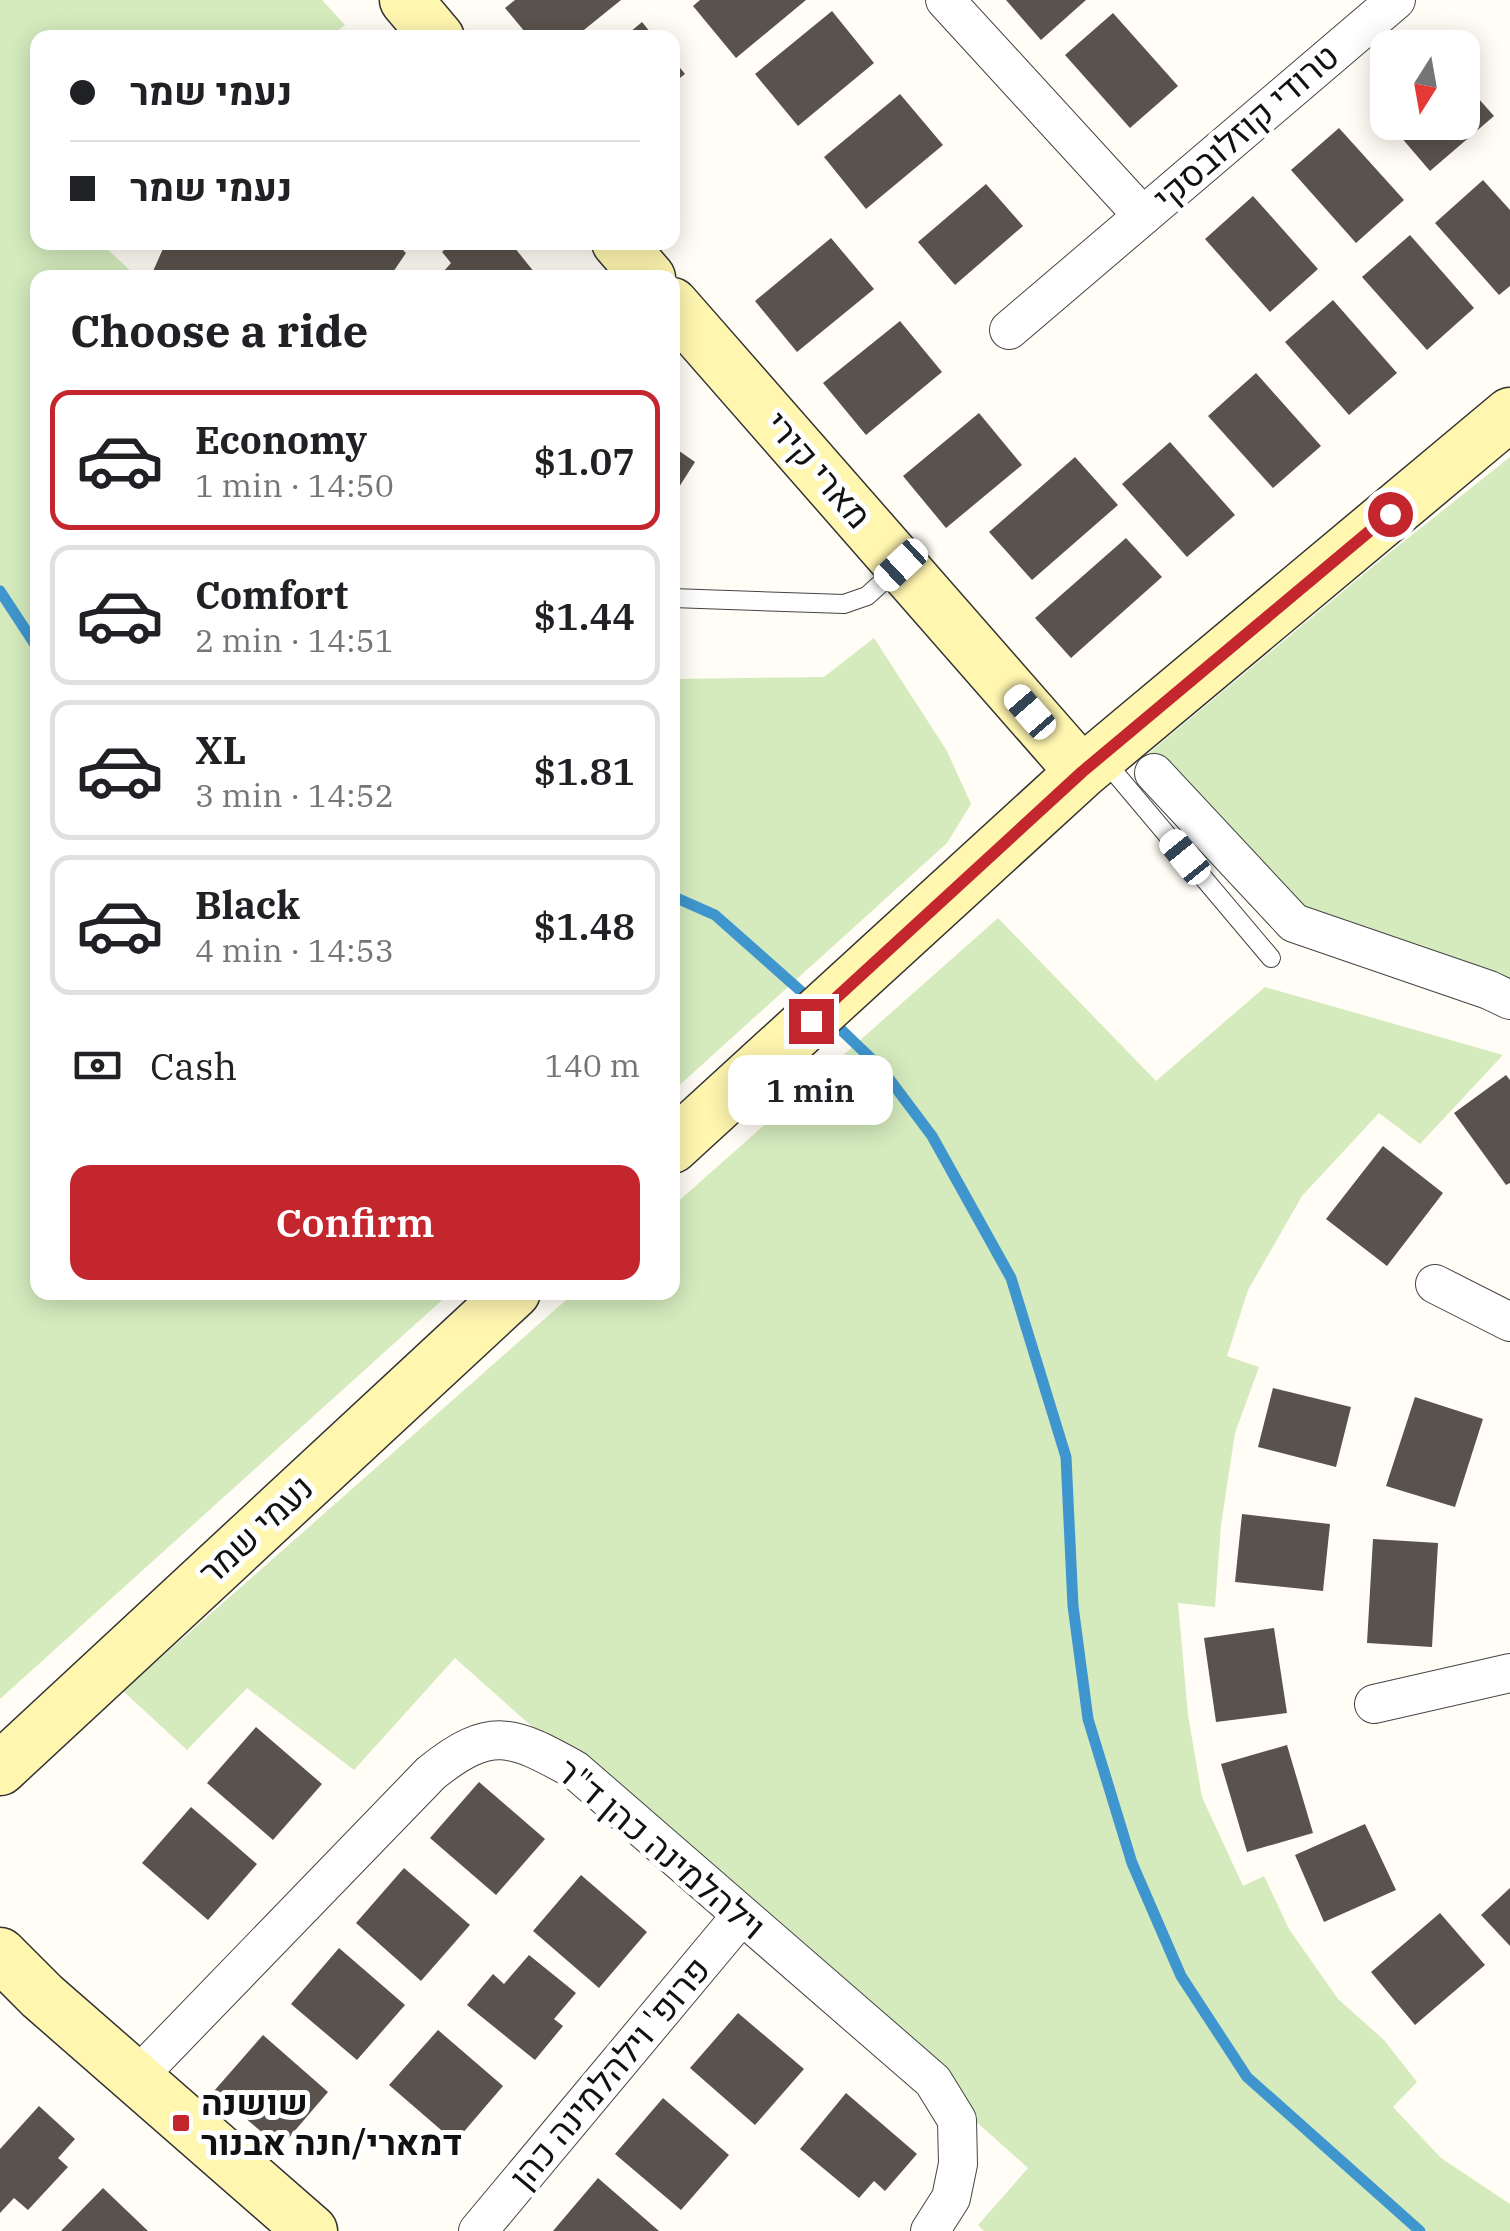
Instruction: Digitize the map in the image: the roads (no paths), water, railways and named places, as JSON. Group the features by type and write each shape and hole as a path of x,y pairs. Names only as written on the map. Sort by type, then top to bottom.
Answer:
{"street":[{"path":"406,0 431,30"},
{"name":"טרודי קוזלובסקי","path":"945,0 1143,216"},
{"name":"טרודי קוזלובסקי","path":"1009,330 1396,0"},
{"path":"625,250 642,270"},
{"name":"מארי קירי","path":"680,313 901,565 1091,764"},
{"path":"686,1135 1091,764 1510,414"},
{"path":"1154,773 1294,923 1510,1000"},
{"path":"1434,1284 1510,1322"},
{"name":"נעמי שמר","path":"0,1769 505,1300"},
{"path":"1374,1704 1510,1673"},
{"name":"וילהלמינה כהן ד\"ר","path":"136,2078 431,1772 456,1753 490,1738 529,1744 575,1770 933,2081 958,2120 958,2164 951,2198 930,2231"},
{"name":"פרופ' וילהלמינה כהן","path":"478,2231 741,1916"},
{"path":"0,1954 42,1996 311,2231"}],"lane":[{"path":"680,598 844,604 867,596 901,565"},
{"path":"1091,764 1270,958"}],"waterway":[{"path":"0,591 30,637"},
{"path":"680,900 715,915 812,1001"},
{"path":"832,1021 881,1068 932,1136 1011,1278 1066,1457 1073,1606 1088,1719 1132,1863 1181,1976 1247,2077 1420,2231"}],"place":[{"name":"שושנה דמארי/חנה אבנור","path":"181,2123"}]}
